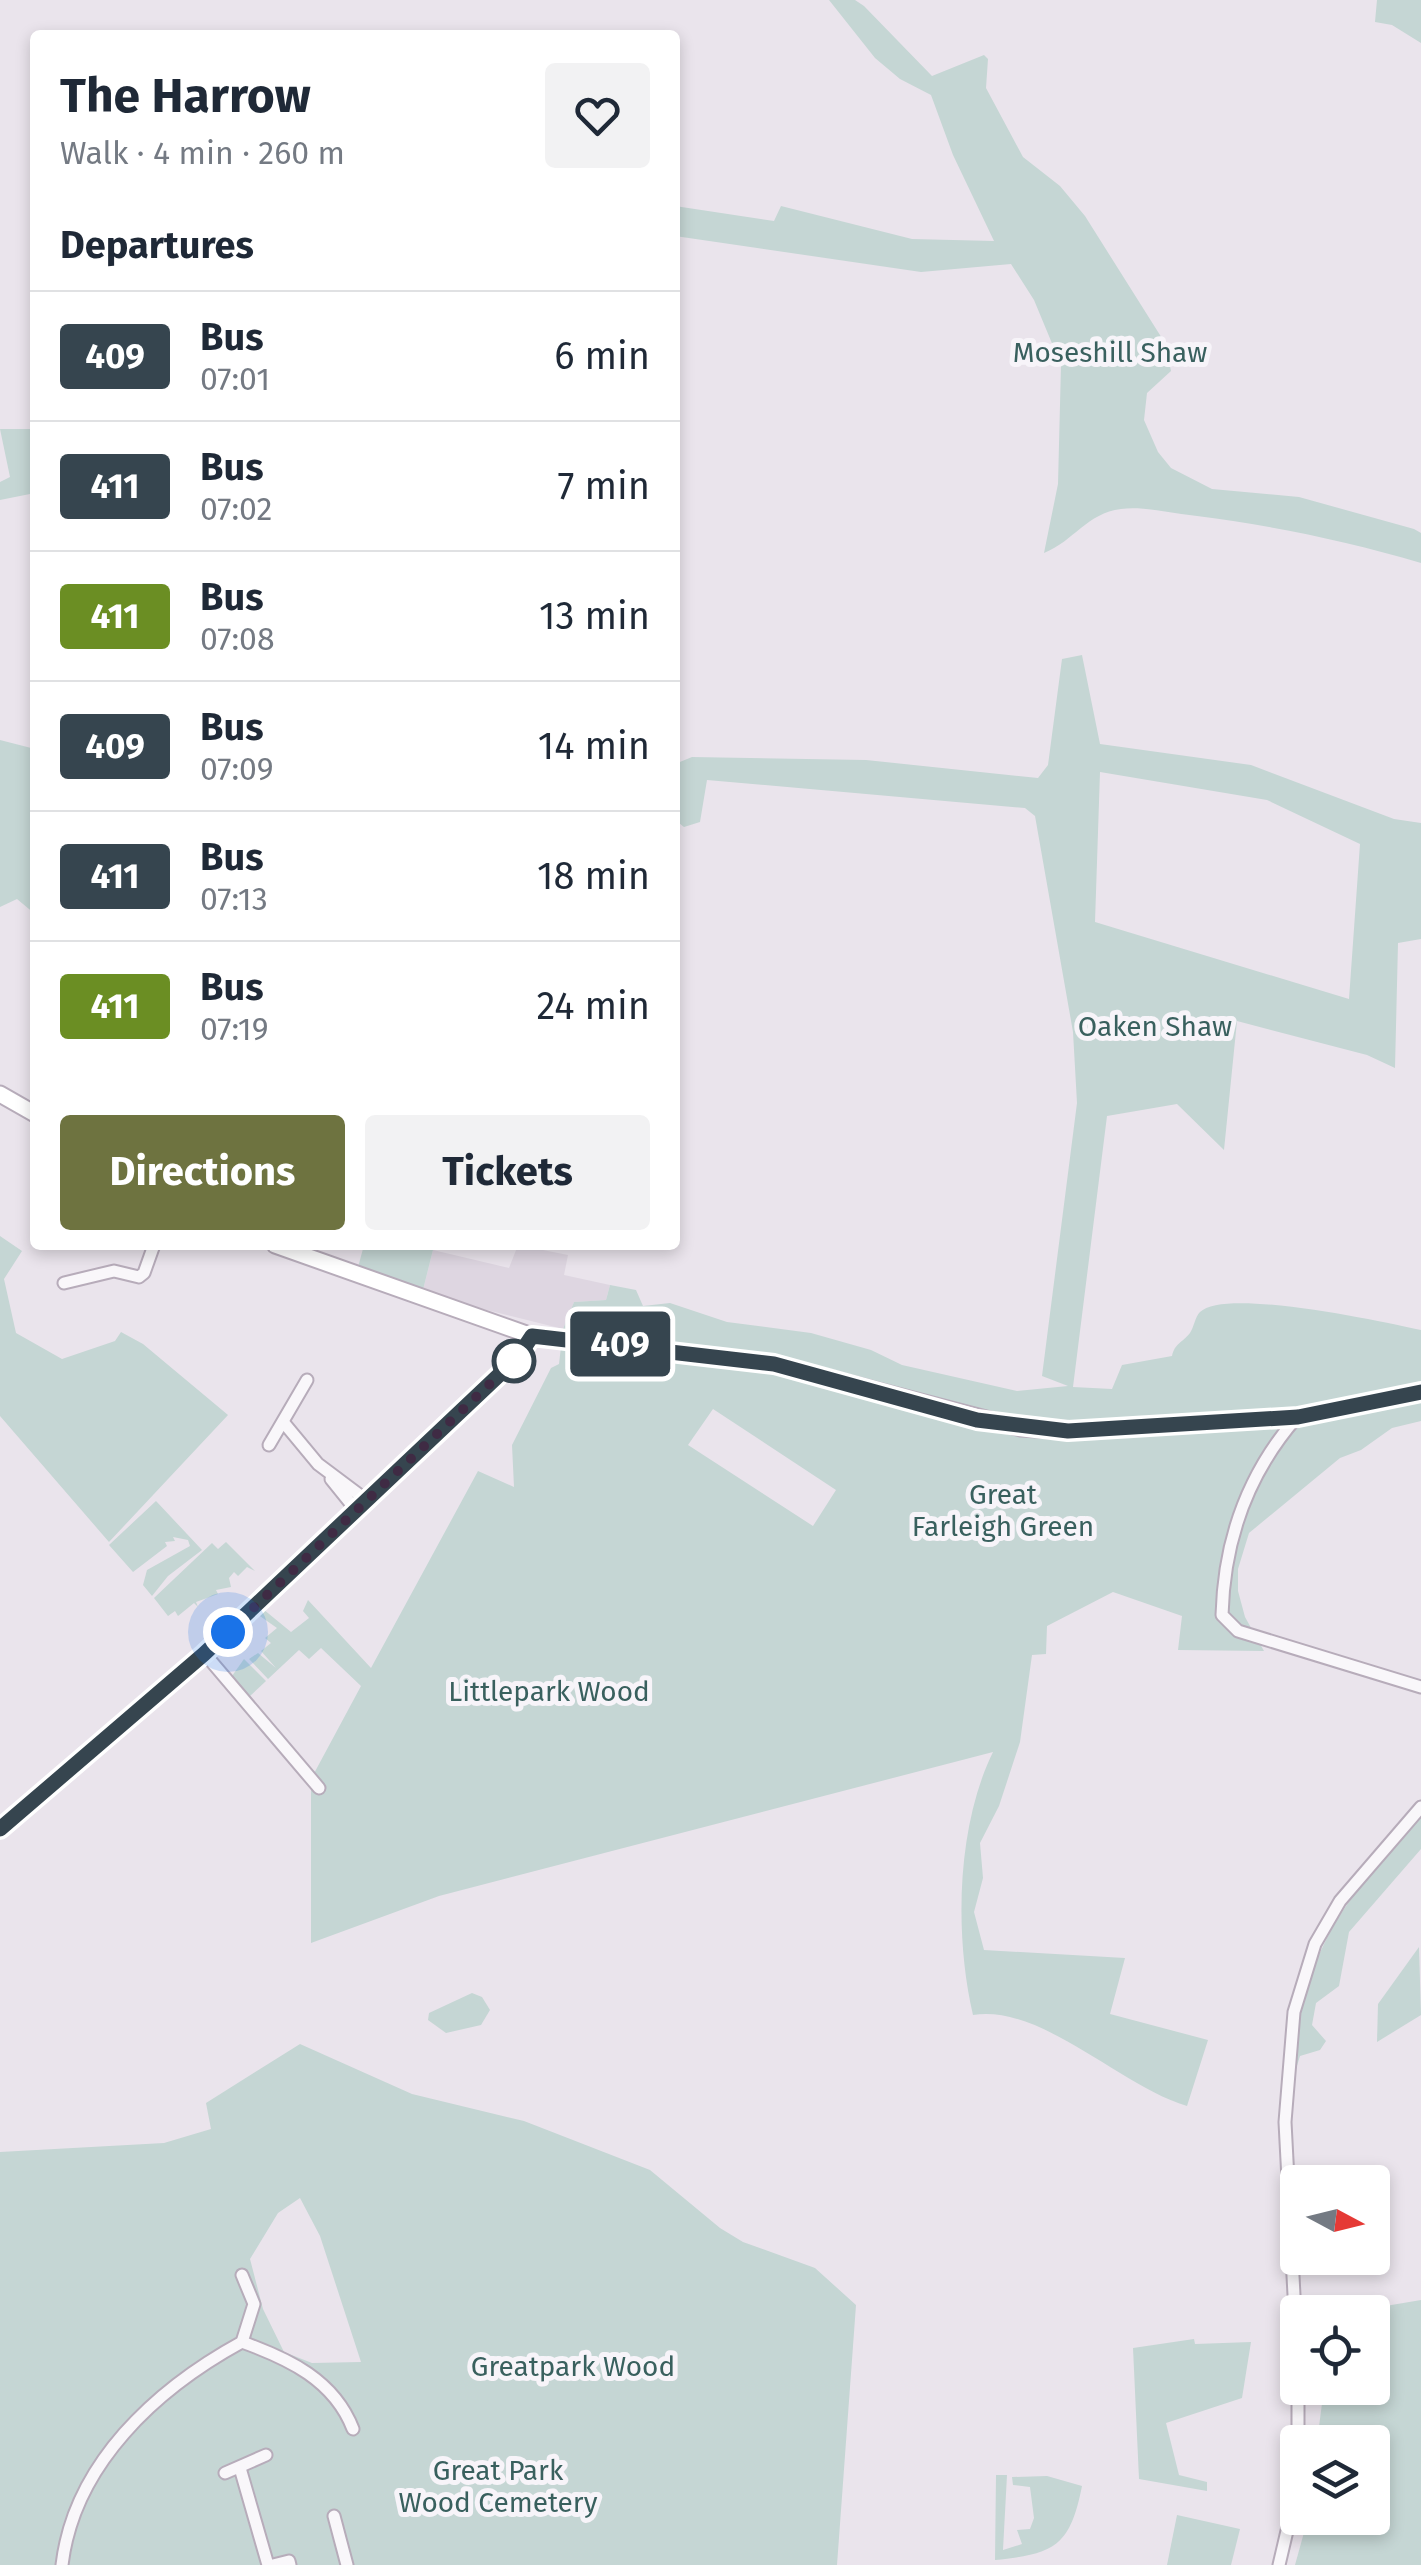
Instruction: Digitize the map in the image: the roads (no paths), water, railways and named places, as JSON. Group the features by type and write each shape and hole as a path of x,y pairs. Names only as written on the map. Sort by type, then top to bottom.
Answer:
{"street":[{"path":"0,1094 30,1111"},
{"path":"64,1283 114,1271 139,1276 144,1274 152,1250"},
{"path":"288,1250 532,1336 774,1364 1020,1428 1068,1431 1298,1417 1421,1392"},
{"path":"0,1828 204,1654 518,1357 532,1336"},
{"path":"269,1445 307,1380"},
{"path":"1298,1417 1278,1439 1249,1487 1229,1550 1222,1615 1238,1631 1421,1687"},
{"path":"1262,1420 1278,1439"},
{"path":"284,1424 361,1505"},
{"path":"204,1654 319,1788"},
{"path":"1294,2295 1285,2122 1295,2008 1314,1944 1340,1901 1421,1807"},
{"path":"62,2565 67,2526 77,2500 132,2424 182,2380 242,2342 254,2304 242,2275"},
{"path":"242,2342 315,2378 334,2395 353,2429"},
{"path":"224,2473 266,2455"},
{"path":"240,2468 270,2565 289,2561 290,2565"},
{"path":"334,2516 347,2565"},
{"path":"1278,2565 1285,2535"}],"park label":[{"name":"Moseshill Shaw","path":"1110,352"},
{"name":"Oaken Shaw","path":"1155,1026"},
{"name":"Great Farleigh Green","path":"1003,1510"},
{"name":"Littlepark Wood","path":"549,1691"},
{"name":"Greatpark Wood","path":"573,2366"},
{"name":"Great Park Wood Cemetery","path":"498,2486"}]}
